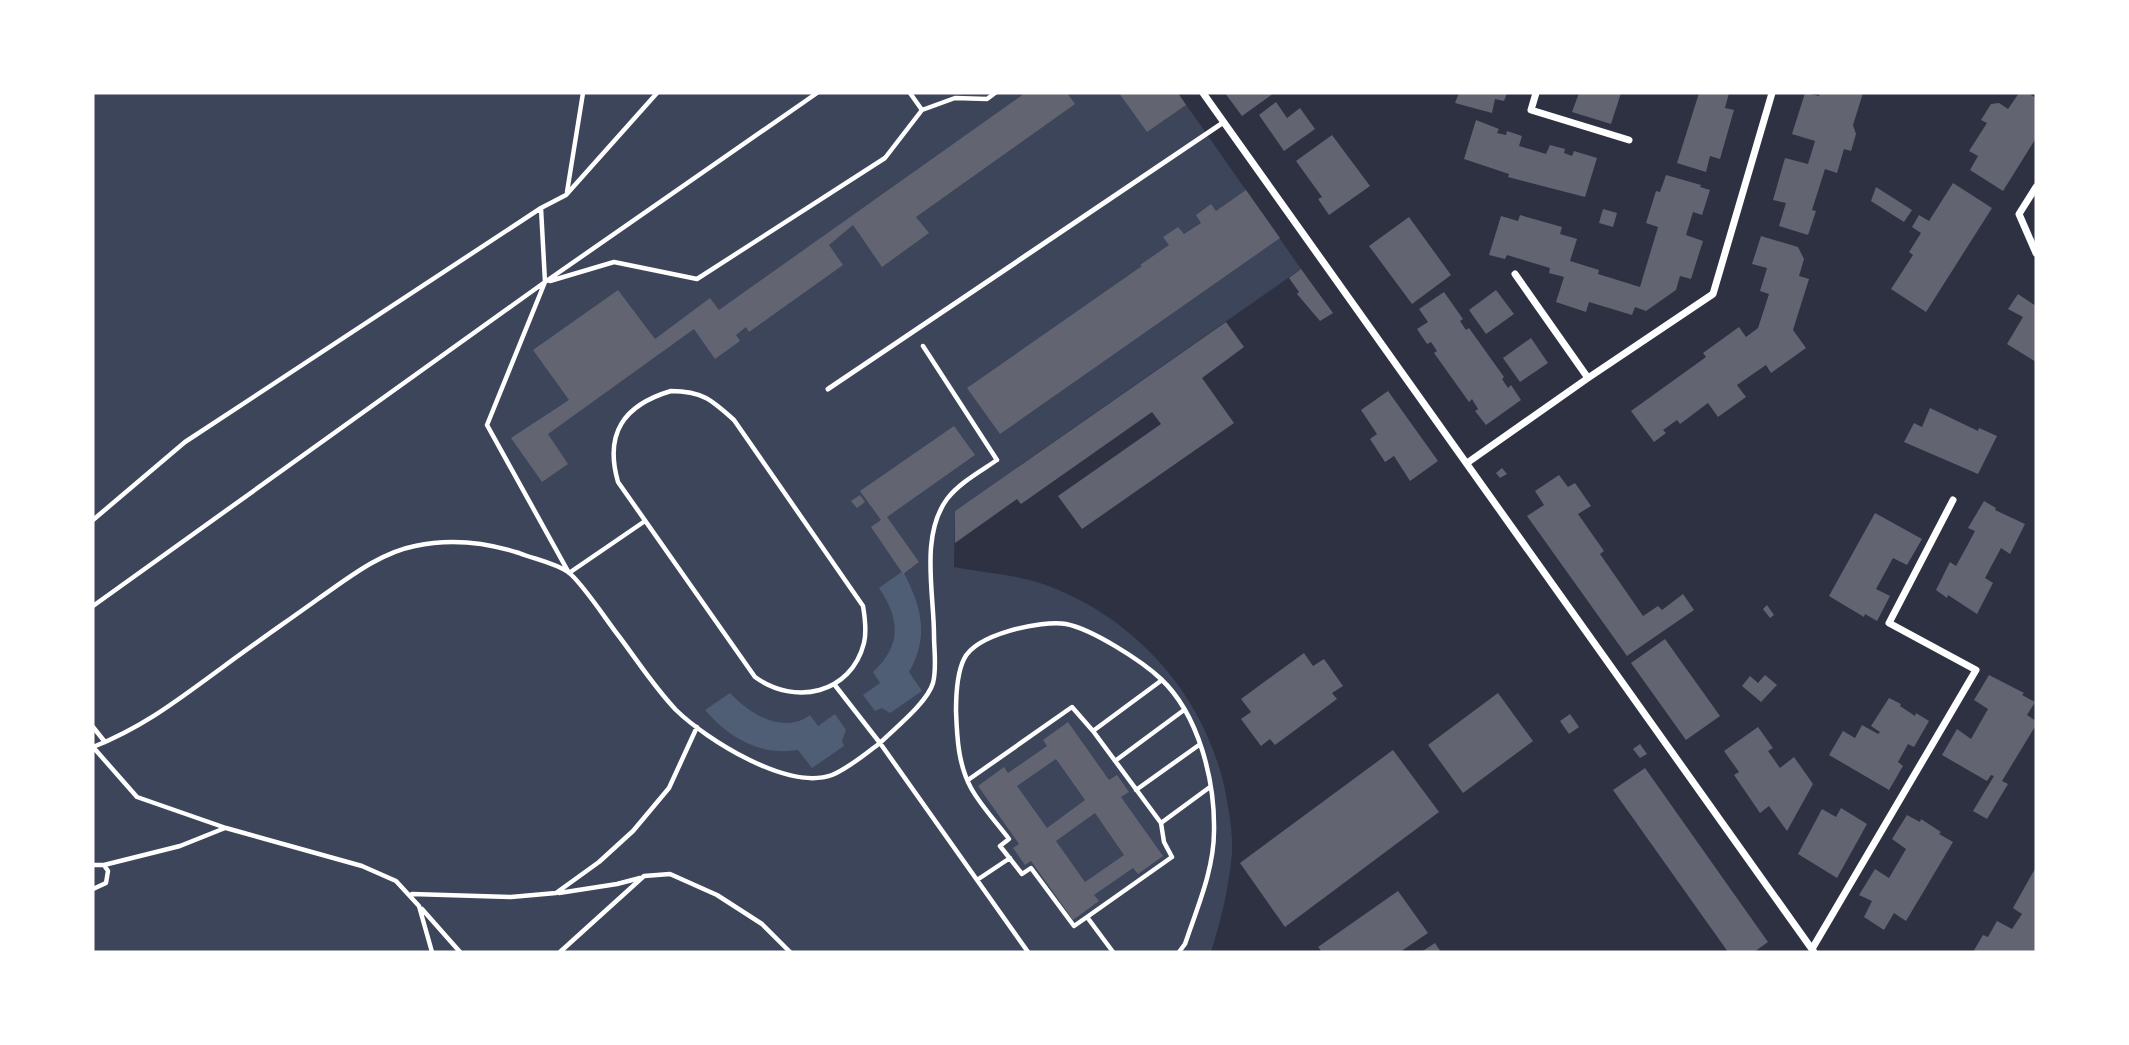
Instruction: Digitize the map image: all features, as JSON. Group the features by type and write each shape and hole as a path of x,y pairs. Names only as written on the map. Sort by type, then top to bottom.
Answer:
{"street":[{"path":"1203,93 1813,951 1976,670 1889,623 1953,500"},
{"path":"1536,93 1531,110 1629,140"},
{"path":"1467,463 1587,378 1713,295 1773,93"},
{"path":"2036,187 2019,214 2036,253"},
{"path":"1515,274 1587,378"}],"lane":[{"path":"828,389 1224,122"}],"path":[{"path":"566,195 583,93"},
{"path":"93,520 185,442 541,208 566,195 657,93"},
{"path":"93,606 545,282 817,93"},
{"path":"909,93 922,110"},
{"path":"545,282 614,262 697,279 886,158 922,110 955,99 987,99 995,93"},
{"path":"541,208 545,282 487,425 569,573 655,686 677,711 697,727 771,771 798,778 814,779 831,775 880,743 926,697 933,684 934,605 931,565 938,514 948,497 998,460 913,331"},
{"path":"671,391 689,391 711,399 734,421 863,606 866,631 859,657 851,670 834,684 799,694 774,688 755,677 618,482 613,450 624,419 637,405 649,397 671,391"},
{"path":"569,573 645,521"},
{"path":"460,952 397,881 362,866 226,828 137,797 93,747 126,734 153,718 355,574 384,557 413,546 476,541 516,552 569,573"},
{"path":"968,780 1072,707 1161,823 1164,842 1172,857 1074,926 1031,868 1022,874 1000,846 1009,839 971,789 968,780 959,752 956,704 959,676 965,657 976,645 1002,633 1036,624 1066,624 1094,635 1129,654 1162,680 1184,710 1199,745 1210,786 1214,831 1212,860 1185,944 1179,952"},
{"path":"1093,731 1162,680"},
{"path":"834,684 880,743 1028,952"},
{"path":"1115,761 1184,710"},
{"path":"93,727 105,742"},
{"path":"556,893 599,862 633,831 669,788 697,727"},
{"path":"1136,790 1199,745"},
{"path":"1161,823 1210,786"},
{"path":"93,864 104,865 180,846 226,828"},
{"path":"977,880 1010,858"},
{"path":"93,890 106,883 108,871 104,865"},
{"path":"411,894 510,897 556,893 617,884 644,876 670,874 717,895 762,924 790,952"},
{"path":"561,952 644,876"},
{"path":"419,906 432,952"},
{"path":"1087,917 1112,952"}],"shaded area":[{"path":"93,93 1178,93 1301,269 955,511 954,567 1032,581 1076,598 1107,616 1135,638 1161,663 1183,692 1201,722 1215,755 1225,790 1231,829 1229,879 1211,952 93,952"},
{"path":"903,571 921,621 919,646 909,672 922,691 890,713 882,708 875,711 863,695 880,683 873,672 889,652 895,632 891,610 879,588"},
{"path":"730,693 747,708 778,722 800,721 810,715 818,726 835,714 846,730 842,741 844,746 812,768 798,750 771,750 746,743 724,729 705,710"}],"building":[{"path":"1025,93 1067,93 1075,104 916,217 929,233 882,267 853,225 829,245 843,265 749,332 746,327 736,335 740,341 715,359 694,329 548,434 568,464 542,482 511,438 569,400 533,350 618,290 655,339 710,298 719,310"},
{"path":"1119,93 1178,93 1186,105 1147,132"},
{"path":"1225,93 1274,93 1242,116"},
{"path":"1459,93 1507,93 1504,101 1495,99 1492,113 1455,103"},
{"path":"1579,93 1621,93 1611,124 1572,112"},
{"path":"1699,93 1729,93 1725,108 1734,110 1720,159 1710,156 1706,172 1677,163"},
{"path":"1805,93 1819,96 1820,93 1863,93 1853,125 1856,134 1851,151 1844,149 1837,173 1825,169 1812,210 1816,211 1808,235 1779,226 1786,203 1773,200 1785,158 1808,164 1815,141 1792,134"},
{"path":"2019,93 2028,93 2036,98 2036,138 2003,191 1970,170 1978,156 1969,151 1987,123 1981,120 1991,104 1999,103 2008,109"},
{"path":"1276,102 1287,118 1300,108 1315,129 1284,151 1259,115"},
{"path":"1476,120 1499,129 1497,133 1506,135 1507,131 1522,136 1519,146 1546,154 1550,145 1565,149 1564,153 1572,156 1574,151 1597,158 1585,197 1508,177 1509,174 1464,159"},
{"path":"1332,135 1370,186 1329,215 1318,199 1322,197 1296,161"},
{"path":"1666,175 1710,190 1702,215 1693,212 1686,235 1703,241 1691,279 1680,276 1676,290 1646,311 1635,307 1632,315 1589,302 1586,312 1556,302 1564,277 1549,273 1550,268 1507,255 1505,259 1489,255 1501,216 1518,221 1520,215 1562,227 1560,234 1577,239 1570,261 1599,270 1598,274 1640,287 1658,227 1646,223 1656,191 1660,192"},
{"path":"1953,183 1992,208 1926,312 1891,289 1913,255 1909,252 1921,233 1912,227 1919,215 1929,221"},
{"path":"1876,187 1912,210 1904,222 1871,201"},
{"path":"1246,190 1280,238 1000,434 967,388 1142,266 1140,265 1169,245 1163,237 1178,227 1184,234 1201,223 1196,215 1211,204 1216,211"},
{"path":"1603,209 1617,213 1613,227 1599,223"},
{"path":"1409,217 1451,275 1412,304 1369,246"},
{"path":"1761,236 1798,247 1804,259 1799,276 1809,279 1793,330 1806,348 1771,373 1766,365 1737,385 1746,397 1718,417 1708,403 1680,424 1677,420 1663,430 1666,433 1654,442 1631,411 1706,357 1703,353 1739,327 1746,337 1758,328 1769,294 1760,291 1767,268 1752,264"},
{"path":"1301,269 1333,313 1320,321 1297,294 1299,292 1289,278"},
{"path":"1496,290 1514,314 1486,334 1469,310"},
{"path":"1444,292 1463,319 1460,321 1466,330 1469,328 1504,377 1502,379 1508,388 1511,385 1521,400 1486,425 1475,411 1478,409 1472,399 1469,402 1434,353 1437,351 1431,342 1427,344 1417,329 1428,322 1419,309"},
{"path":"2018,294 2036,306 2036,362 2007,344 2023,317 2008,309"},
{"path":"1226,322 1244,347 1202,378 1234,423 1082,529 1058,496 1161,424 1152,412 1021,504 1017,499 955,543 955,511"},
{"path":"1531,338 1548,363 1520,382 1503,358"},
{"path":"1388,391 1438,461 1410,481 1394,456 1385,462 1370,439 1377,434 1361,410"},
{"path":"1930,408 1978,431 1979,428 1997,436 1978,474 1904,442 1914,423 1922,427"},
{"path":"954,426 975,455 887,517 919,562 903,574 871,527 881,520 860,491"},
{"path":"1502,468 1507,474 1500,478 1496,473"},
{"path":"1559,475 1568,487 1575,483 1591,506 1578,514 1604,551 1600,554 1643,616 1658,606 1662,610 1683,594 1694,610 1627,656 1527,516 1544,505 1535,491"},
{"path":"860,495 865,502 857,508 851,501"},
{"path":"1984,501 1996,508 1995,510 2025,524 2010,554 2001,548 1985,578 1993,583 1977,614 1936,590 1950,562 1956,566 1966,548 1975,531 1968,528"},
{"path":"1875,513 1922,539 1907,565 1893,558 1876,589 1890,596 1877,621 1865,614 1864,617 1829,596"},
{"path":"1767,605 1774,615 1770,618 1763,609"},
{"path":"1665,639 1720,716 1686,740 1631,663"},
{"path":"1304,653 1313,666 1324,659 1343,686 1332,693 1337,699 1275,745 1270,739 1261,746 1241,719 1251,712 1241,699"},
{"path":"1765,675 1777,685 1761,702 1742,686 1750,676 1758,683"},
{"path":"1989,675 2024,693 2022,695 2035,702 2027,715 2036,721 2036,725 2002,781 2008,784 1987,819 1973,811 1994,776 1991,775 1987,781 1942,755 1957,729 1971,739 1988,709 1974,700"},
{"path":"1498,693 1533,741 1463,793 1428,745"},
{"path":"1889,698 1915,716 1916,713 1929,721 1914,747 1908,744 1898,762 1903,766 1889,790 1829,755 1843,731 1855,738 1862,725 1878,734 1880,732 1871,726"},
{"path":"1570,714 1579,727 1569,734 1560,721"},
{"path":"1068,722 1109,780 1117,775 1129,792 1121,797 1163,856 1138,874 1133,868 1094,895 1099,901 1073,920 1031,861 1025,865 1013,848 1019,844 978,786 1004,767 1008,773 1047,746 1043,740","holes":["1056,759 1085,800 1047,828 1017,786","1095,813 1124,855 1085,882 1056,841"]},
{"path":"1758,727 1773,748 1768,751 1780,768 1794,757 1813,784 1787,831 1769,806 1760,813 1734,775 1739,772 1724,751"},
{"path":"1640,744 1647,754 1640,758 1633,749"},
{"path":"1393,750 1439,812 1285,927 1240,863"},
{"path":"1645,768 1768,942 1754,952 1728,952 1613,790"},
{"path":"1841,808 1867,824 1837,878 1798,854 1822,809 1836,817"},
{"path":"1907,815 1920,822 1921,819 1953,842 1906,921 1894,913 1884,930 1864,917 1872,901 1859,895 1875,869 1889,878 1906,849 1892,839"},
{"path":"2036,867 2036,952 1973,952 1983,935 1988,937 1997,921 2012,929 2022,914 2013,908"},
{"path":"1398,891 1428,933 1400,952 1322,952 1318,947"},
{"path":"1435,943 1441,952 1421,952"}]}
